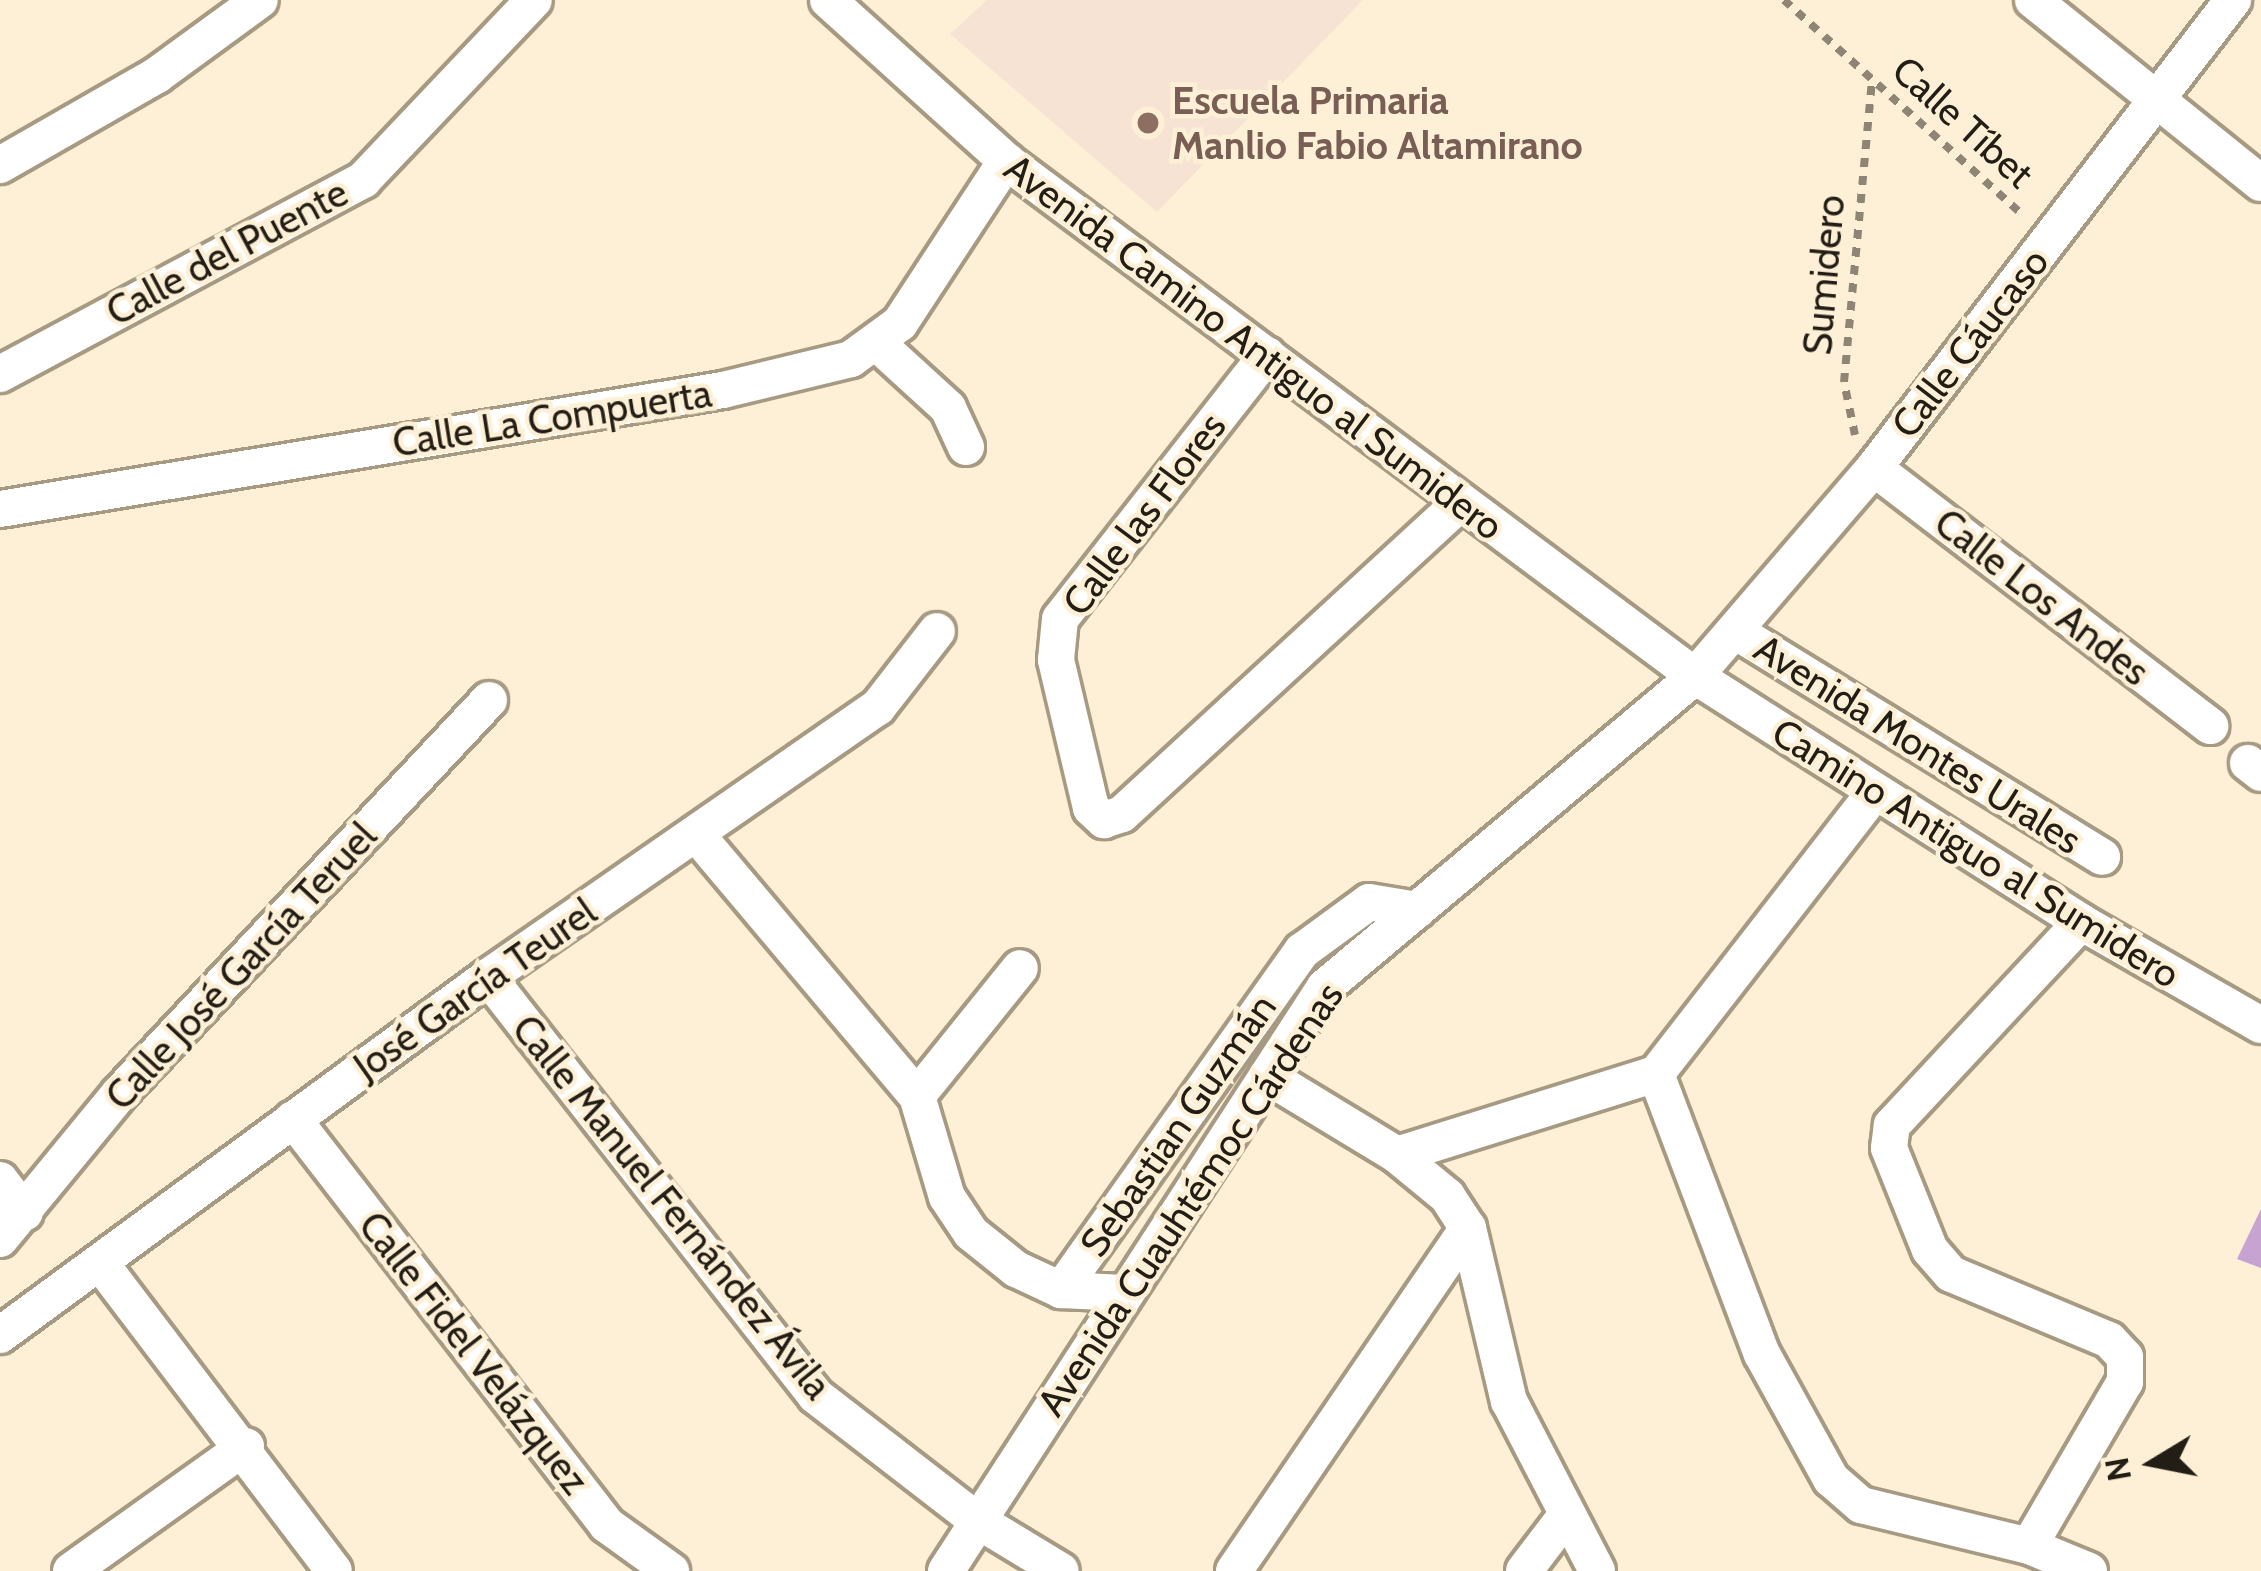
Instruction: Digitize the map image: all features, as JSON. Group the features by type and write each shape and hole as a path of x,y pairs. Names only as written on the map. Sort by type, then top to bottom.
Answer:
{"street":[{"path":"0,165 157,75 260,0"},
{"name":"Calle del Puente","path":"0,374 363,180 534,0"},
{"name":"Avenida Camino Antiguo al Sumidero","path":"828,0 1006,161 1694,676"},
{"path":"2032,0 2261,183"},
{"name":"Calle Cáucaso","path":"1694,676 1874,468 2233,0"},
{"path":"966,447 948,408 878,344 1006,161"},
{"name":"Calle La Compuerta","path":"0,509 723,390 851,359 878,344"},
{"name":"Calle las Flores","path":"1267,355 1060,619 1056,660 1091,808 1104,820 1122,814 1460,503"},
{"name":"Calle Los Andes","path":"1874,468 2210,726"},
{"name":"Avenida Montes Urales","path":"1735,631 2102,857"},
{"name":"José García Teurel","path":"0,1335 488,977 878,707 937,632"},
{"name":"Camino Antiguo al Sumidero","path":"1694,676 2081,922 2261,1025"},
{"name":"Avenida Cuauhtémoc Cárdenas","path":"946,1571 975,1519 1325,987 1694,676"},
{"name":"Calle José García Teruel","path":"12,1226 120,1093 489,700"},
{"path":"1397,1155 1657,1074 1875,792"},
{"path":"697,836 917,1096 947,1197 971,1233 1016,1269 1061,1290 1124,1293"},
{"name":"Sebastian Guzmán","path":"1061,1290 1302,951 1369,902 1417,910"},
{"path":"2029,1546 2125,1382 2125,1357 2109,1340 1952,1274 1930,1250 1888,1148 1892,1125 2081,922"},
{"path":"917,1096 1020,968"},
{"name":"Calle Manuel Fernández Ávila","path":"488,977 816,1396 975,1519 1061,1571"},
{"path":"1657,1074 1762,1354 1832,1479 1861,1504 2029,1546 2089,1571"},
{"path":"1267,1076 1397,1155 1447,1196 1468,1228 1509,1401 1597,1571"},
{"name":"Calle Fidel Velázquez","path":"293,1119 607,1525 670,1571"},
{"path":"0,1180 12,1226"},
{"path":"1234,1571 1468,1228"},
{"path":"101,1264 245,1446 334,1571"},
{"path":"71,1571 245,1446"},
{"path":"1524,1571 1565,1517"}],"path":[{"name":"Calle Tíbet","path":"1784,0 2050,239"},
{"name":"Sumidero","path":"1872,81 1844,382 1852,430 1874,468"}],"shaded area":[{"name":"Escuela Primaria Manlio Fabio Altamirano","path":"987,0 1363,0 1157,212 950,34"}],"building":[{"path":"2261,1209 2261,1268 2237,1259"}],"place":[{"name":"Escuela Primaria Manlio Fabio Altamirano","path":"1148,123"}]}
